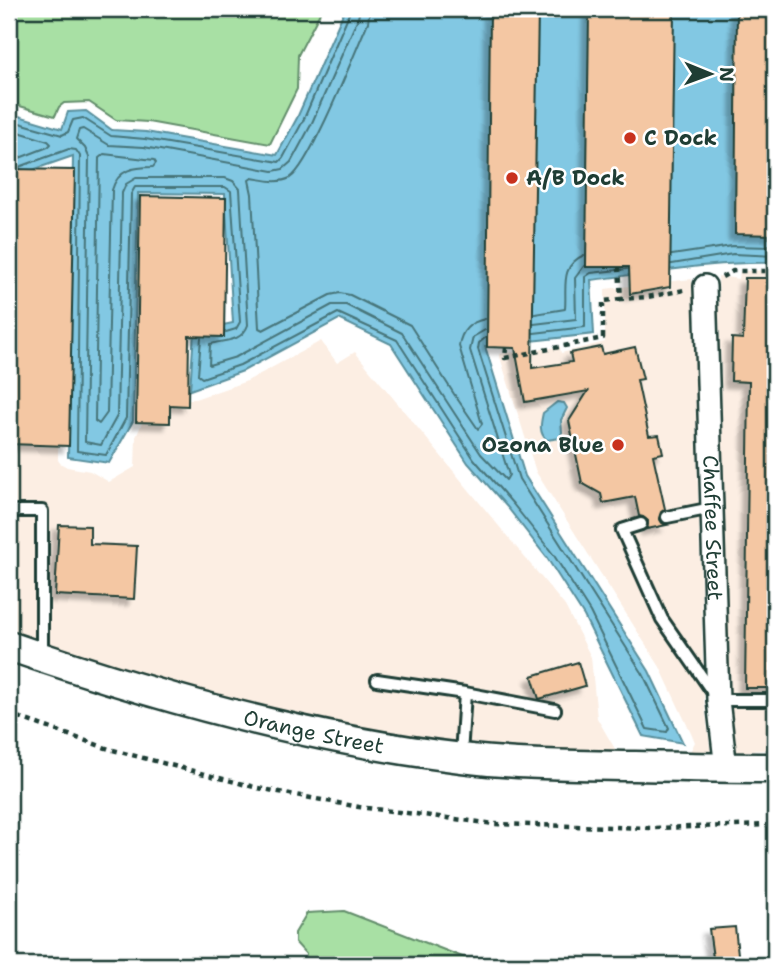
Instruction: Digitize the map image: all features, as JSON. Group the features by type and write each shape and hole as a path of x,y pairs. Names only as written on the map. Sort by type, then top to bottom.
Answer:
{"street":[{"name":"Chaffee Street","path":"705,286 718,700 726,768"},
{"name":"Orange Street","path":"9,646 129,687 301,729 400,749 516,763 775,768"}],"lane":[{"path":"667,517 712,508"},
{"path":"9,511 42,511 41,657"},
{"path":"641,524 622,530 662,620 718,700 775,700"},
{"path":"377,680 555,710"},
{"path":"461,758 465,693"}],"path":[{"path":"770,234 769,271 775,271"},
{"path":"506,348 505,358 603,338 603,301 621,299"},
{"path":"9,714 109,749 258,788 359,807 495,824 651,828 775,825"}],"shaded area":[{"path":"61,183 60,463 90,471 109,482 135,467 136,437 185,324 187,399 195,399 247,381 321,341 337,363 355,352 565,606 591,657 597,718 618,754 504,751 402,738 304,718 133,676 9,633 10,189"},
{"path":"775,270 775,749 737,752 730,699 718,276 739,279 740,271"},
{"path":"692,279 704,700 711,755 681,756 679,752 691,750 695,742 660,667 536,472 499,354 560,347 561,353 605,342 605,289"}],"green space":[{"path":"9,9 322,9 298,55 297,89 270,144 148,122 116,120 89,102 64,103 55,116 9,103"},
{"path":"344,911 483,965 305,965 306,954 295,942 295,933 307,913"}],"water":[{"path":"345,9 775,9 775,263 706,266 591,280 594,334 485,346 525,476 649,671 683,743 643,736 584,616 547,558 468,463 391,344 339,319 243,371 190,390 194,331 233,323 225,194 138,193 133,421 109,463 68,457 73,156 9,178 9,113 62,129 68,112 86,111 112,130 146,132 277,155 297,118"},
{"path":"557,402 564,403 567,408 561,420 562,432 560,438 547,440 541,431 543,413"}],"building":[{"path":"490,9 538,9 532,368 572,362 570,353 601,347 603,354 635,347 643,379 637,380 649,436 659,435 663,453 653,455 665,509 659,518 667,525 647,529 648,521 639,516 635,497 603,503 601,494 582,483 569,421 588,391 525,402 515,348 487,347"},
{"name":"C Dock","path":"589,9 674,9 670,287 630,294 629,267 586,267"},
{"path":"737,9 775,9 775,235 735,234"},
{"path":"9,169 75,170 69,446 9,444"},
{"path":"140,196 226,198 224,337 189,336 188,406 170,405 170,423 136,422"},
{"path":"745,278 775,278 775,688 745,688 749,382 731,381 732,338 743,339"},
{"path":"59,525 90,526 90,544 137,546 134,599 55,595"},
{"path":"578,662 585,686 539,699 532,676"},
{"path":"735,927 739,963 714,965 709,929"}],"place":[{"name":"C Dock","path":"630,138"},
{"name":"A/B Dock","path":"512,178"},
{"name":"Ozona Blue","path":"618,445"}]}
